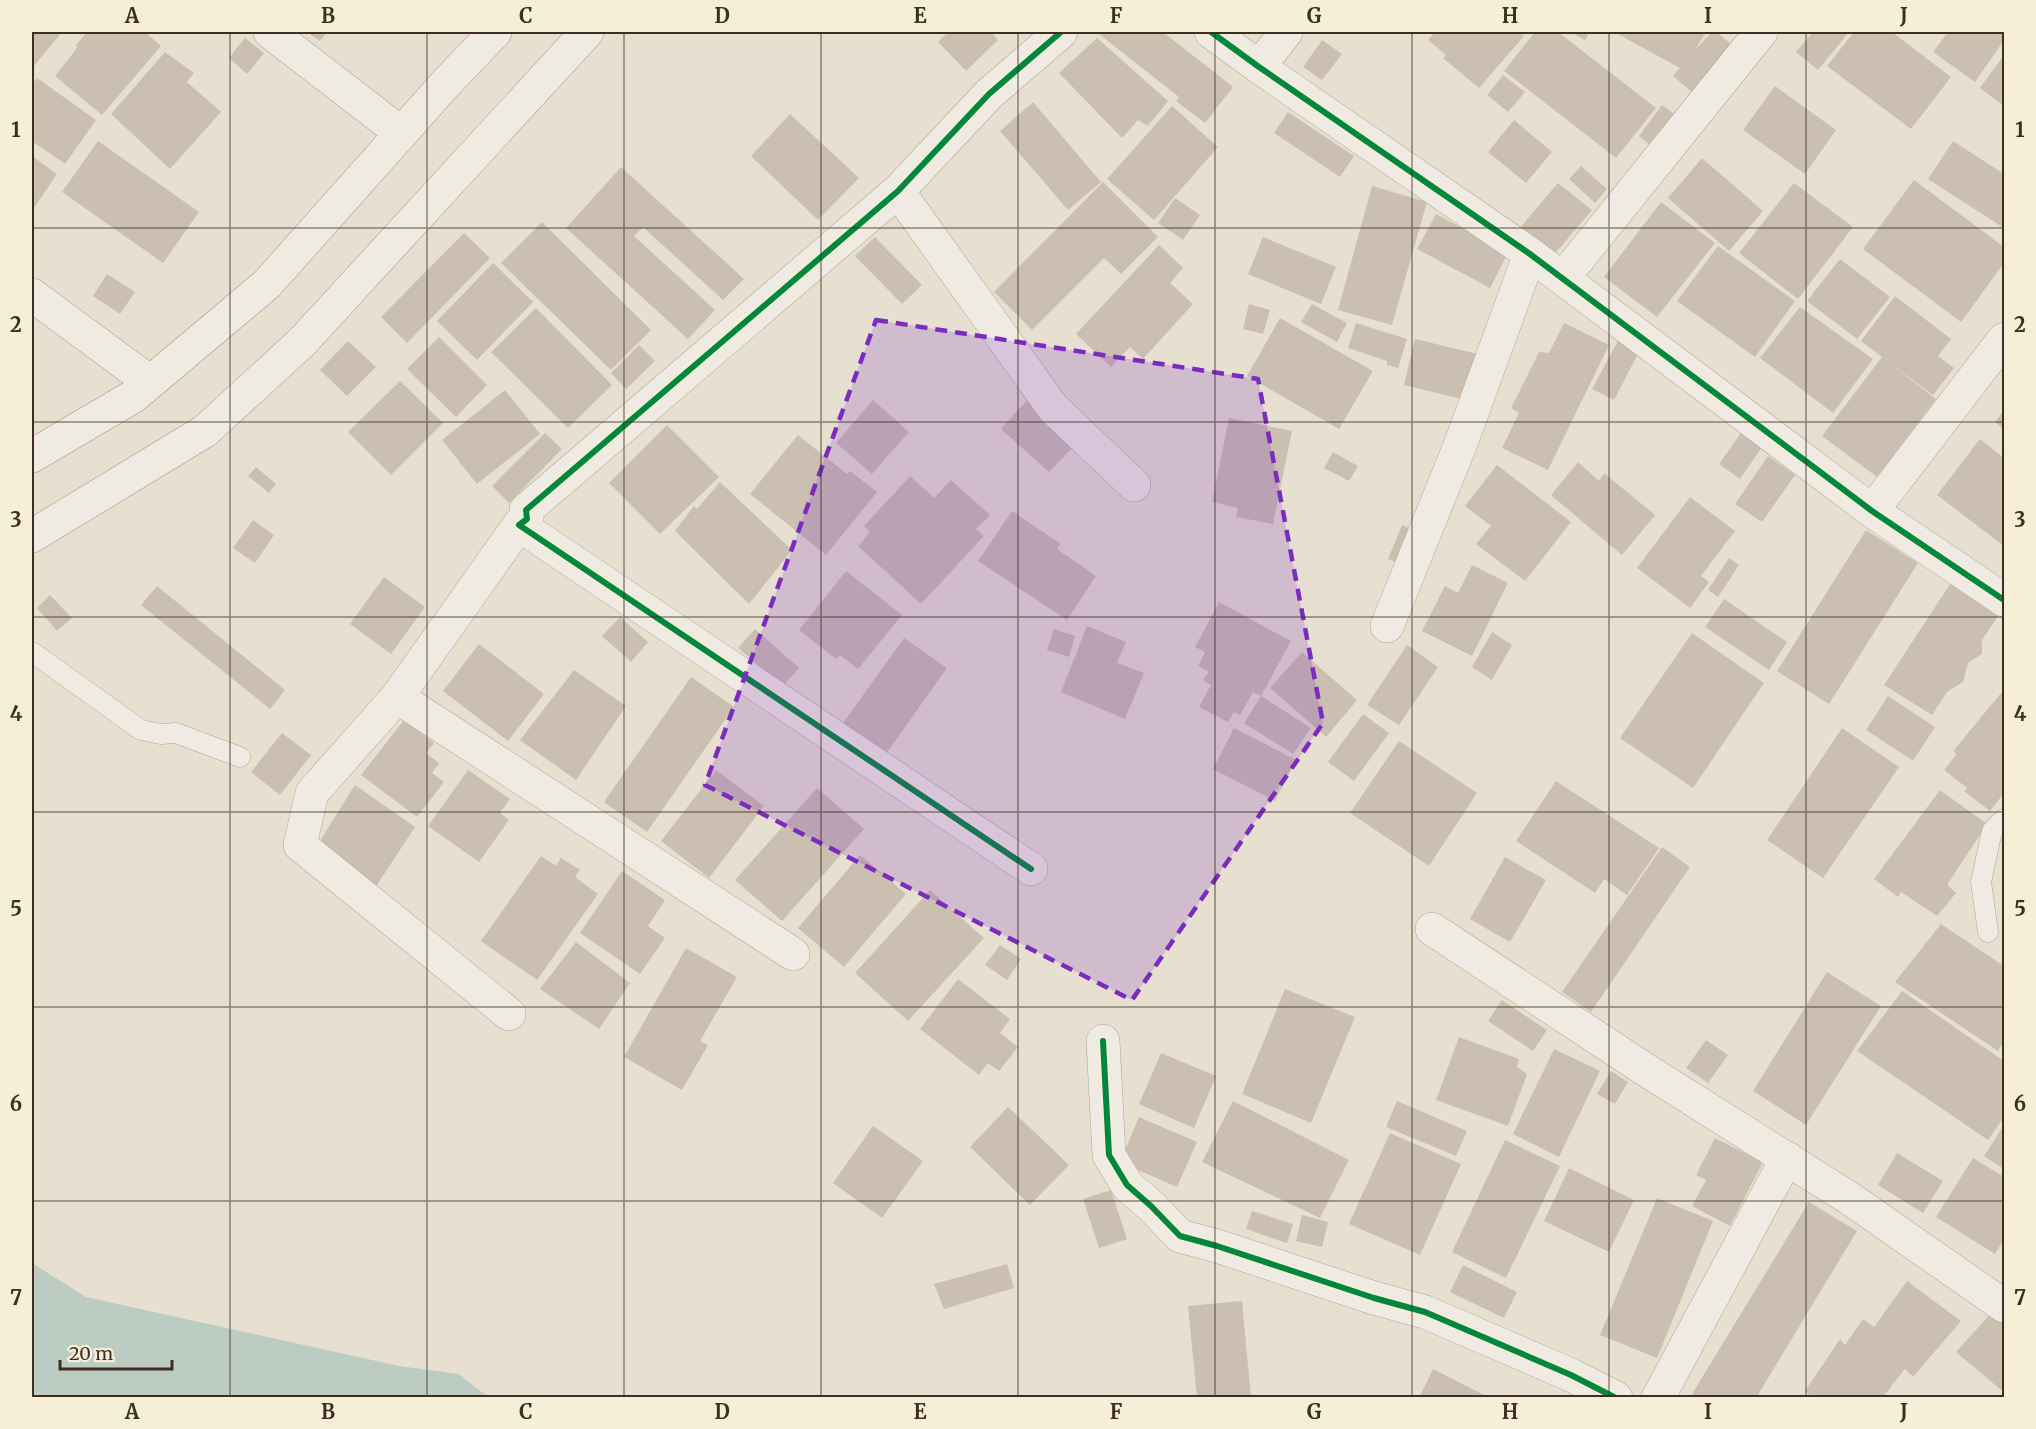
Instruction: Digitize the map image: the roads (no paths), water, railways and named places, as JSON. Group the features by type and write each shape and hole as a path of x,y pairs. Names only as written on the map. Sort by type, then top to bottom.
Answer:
{"street":[{"path":"270,32 401,133"},
{"path":"32,456 134,396 267,284 401,133 495,32"},
{"path":"32,536 195,437 214,423 302,342 587,32"},
{"path":"509,1014 300,845 312,793 397,697 519,525 527,519 526,510 898,191 989,94 1061,32"},
{"path":"1211,32 1530,254 1872,511 2004,600"},
{"path":"1259,67 1286,32"},
{"path":"1563,278 1761,32"},
{"path":"898,191 1053,408 1134,485"},
{"path":"1387,626 1461,443 1530,254"},
{"path":"32,295 150,382"},
{"path":"1872,511 2004,339"},
{"path":"519,525 1031,869"},
{"path":"397,697 793,954"},
{"path":"1432,929 1646,1070 1788,1158 2004,1306"},
{"path":"1103,1041 1109,1155 1126,1185 1151,1206 1180,1236 1425,1312 1570,1375 1616,1398"},
{"path":"1658,1398 1788,1158"}],"lane":[{"path":"32,652 141,730 161,734 176,733 240,757"},
{"path":"1988,932 1981,882 1992,831 2004,819"}]}
